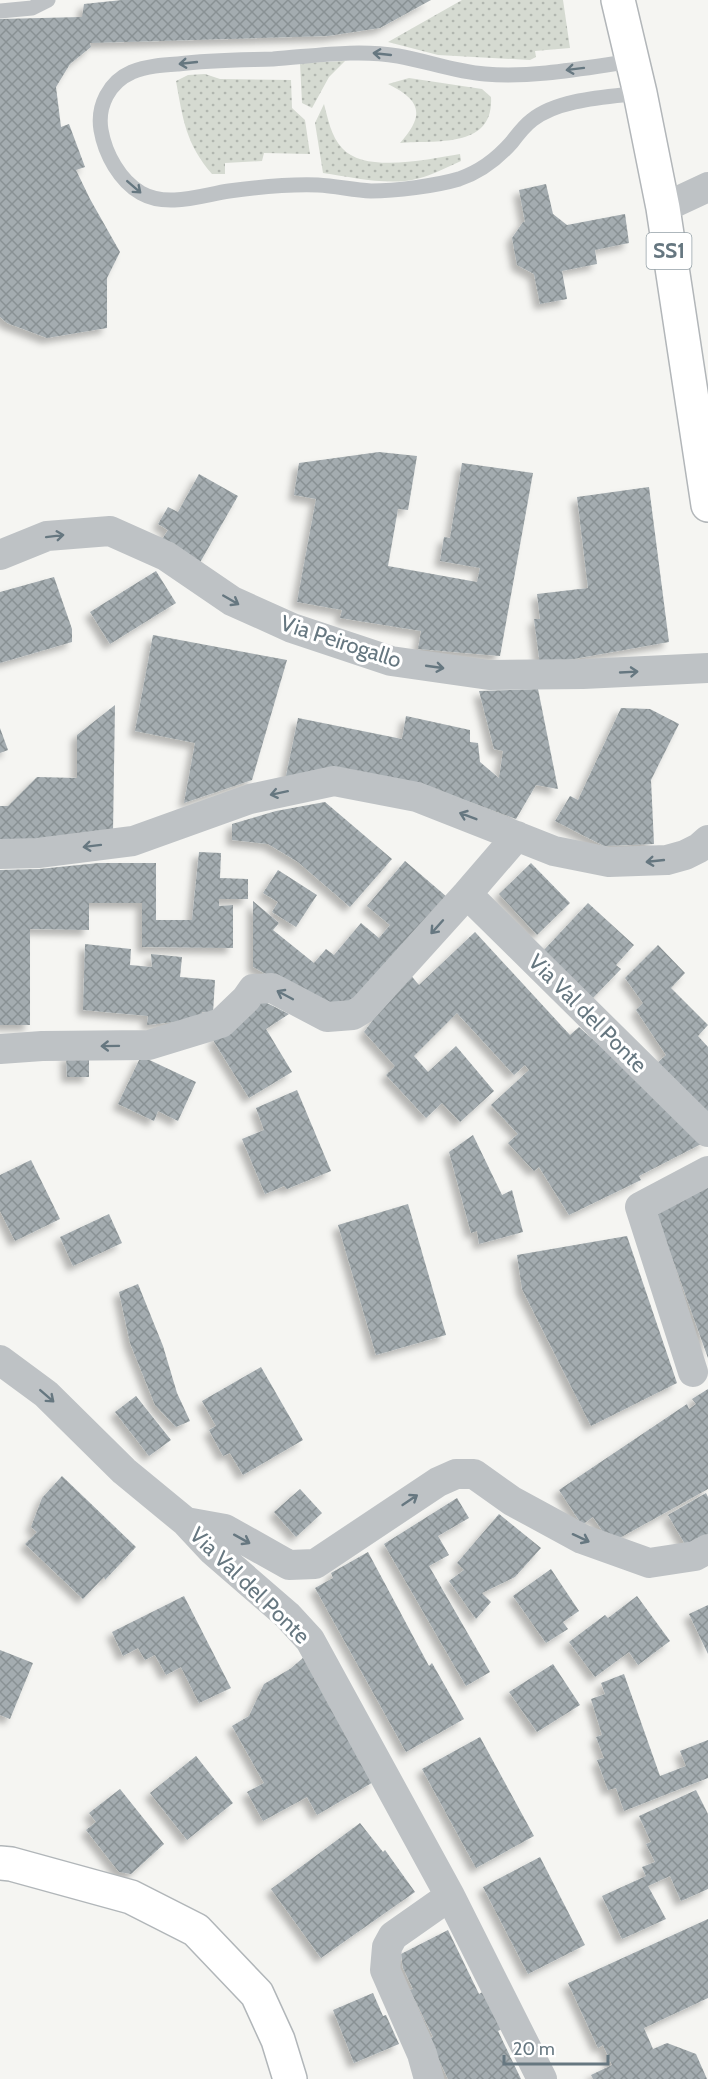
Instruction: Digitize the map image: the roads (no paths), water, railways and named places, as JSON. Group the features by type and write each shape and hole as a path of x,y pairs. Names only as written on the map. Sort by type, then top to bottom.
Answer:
{"main road":[{"name":"SS1","path":"618,0 640,93 663,208 708,505"},
{"path":"0,1863 131,1897 196,1929 256,1994 279,2040 290,2079"}],"street":[{"path":"663,208 708,187"},
{"name":"Via Peirogallo","path":"0,555 47,537 110,531 166,556 232,601 292,628 392,661 489,675 583,674 708,668"},
{"path":"0,854 38,853 133,840 250,800 334,781 417,796 554,851 609,862 667,860 685,855 708,840"},
{"path":"0,1049 42,1046 149,1045 221,1023 253,989 272,988 327,1017 353,1015 363,1009 517,836"},
{"name":"Via Val del Ponte","path":"467,894 708,1132"},
{"path":"693,1372 640,1208 708,1171"},
{"name":"Via Val del Ponte","path":"0,1360 46,1394 124,1471 186,1522 213,1551 287,1615 310,1640 450,1896 542,2079"},
{"path":"186,1522 225,1529 289,1565 315,1564 438,1482 456,1474 474,1474 512,1501 582,1539 649,1563 695,1556 708,1549"},
{"path":"429,2079 422,2054 385,1970 387,1947 393,1936 450,1896"}],"lane":[{"path":"0,11 32,8 48,0"},
{"path":"633,61 522,74 485,74 452,70 399,56 371,53 212,60 154,66 130,73 114,84 102,102 100,124 103,143 114,165 125,179 141,193 161,200 185,199 238,190 317,185 394,190 459,179 481,169 502,153 524,126 548,110 586,100 640,93"}]}
